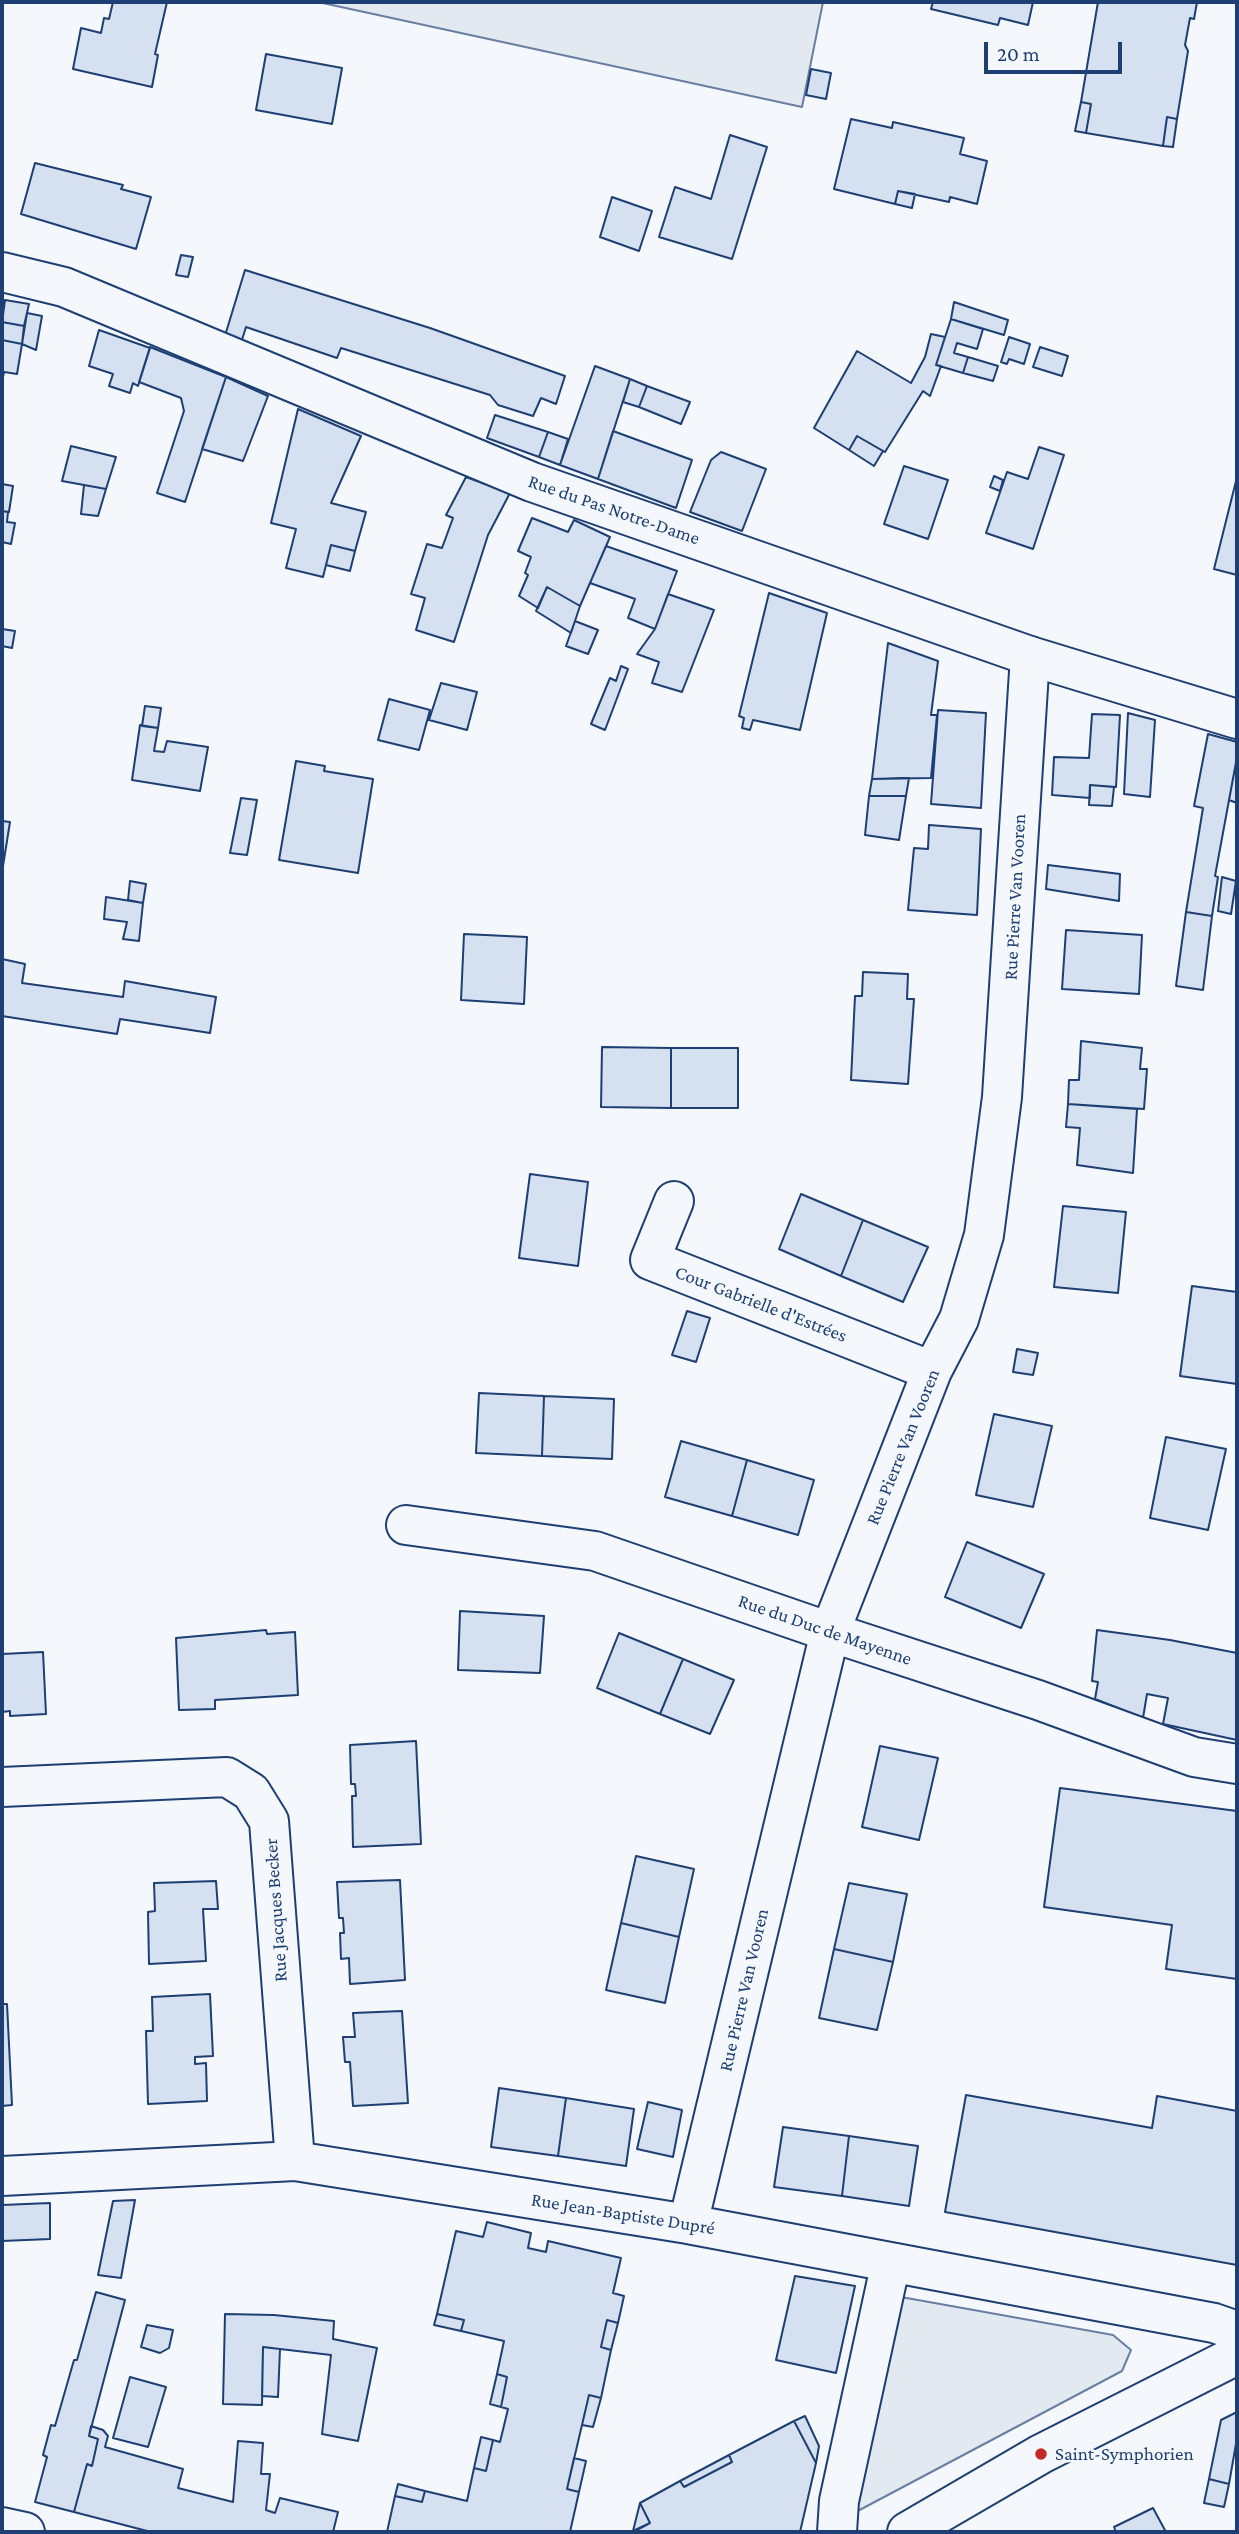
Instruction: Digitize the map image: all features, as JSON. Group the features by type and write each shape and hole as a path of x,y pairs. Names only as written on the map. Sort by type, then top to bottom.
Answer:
{"street":[{"name":"Rue du Pas Notre-Dame","path":"2,272 64,287 532,482 1030,656 1237,719"},
{"name":"Rue Pierre Van Vooren","path":"688,2224 830,1632 932,1371 959,1319 984,1235 1002,1097 1030,656"},
{"name":"Cour Gabrielle d'Estrées","path":"674,1201 650,1260 932,1371"},
{"name":"Rue du Duc de Mayenne","path":"406,1525 595,1551 1038,1700 1194,1757 1237,1764"},
{"name":"Rue Jacques Becker","path":"2,1787 227,1777 250,1792 269,1821 295,2161"},
{"name":"Rue Jean-Baptiste Dupré","path":"2,2176 295,2161 688,2224 1214,2323 1237,2331"},
{"path":"837,2532 839,2501 891,2262"},
{"path":"907,2532 1041,2454 1237,2355"},
{"path":"2,2527 25,2532"}],"shaded area":[{"path":"318,2 823,2 802,107"},
{"path":"901,2297 1113,2335 1131,2350 1122,2371 852,2514"}],"building":[{"path":"113,2 167,2 155,54 158,55 152,87 73,69 81,28 101,33 104,18 109,19"},
{"path":"933,2 1033,2 1028,25 1000,18 998,25 931,9"},
{"path":"1098,2 1197,2 1194,19 1190,18 1185,45 1188,51 1177,119 1167,117 1163,146 1086,133 1091,104 1081,102"},
{"path":"266,54 342,68 332,124 256,110"},
{"path":"811,69 831,73 826,99 806,95"},
{"path":"1081,102 1091,104 1086,133 1075,131"},
{"path":"1167,117 1177,119 1173,147 1163,146"},
{"path":"851,119 892,128 893,122 964,138 960,154 987,161 977,204 950,197 949,202 898,191 895,204 834,189"},
{"path":"730,135 767,147 732,259 659,237 675,187 711,199"},
{"path":"35,163 123,185 121,189 151,197 136,249 21,214"},
{"path":"898,191 915,194 912,208 895,204"},
{"path":"612,197 652,211 639,251 600,237"},
{"path":"181,255 193,257 188,277 176,275"},
{"path":"245,270 430,328 565,376 556,404 541,398 533,416 498,405 490,395 341,348 337,358 246,327 241,343 224,339"},
{"path":"5,300 29,304 24,326 2,322"},
{"path":"954,302 1008,320 1004,335 951,319"},
{"path":"27,313 42,316 36,350 22,344"},
{"path":"951,319 983,329 977,349 957,343 954,353 968,357 963,373 936,365"},
{"path":"2,322 24,326 22,344 2,340"},
{"path":"99,330 150,348 138,386 133,383 130,393 109,386 113,374 89,366"},
{"path":"931,334 945,337 936,365 941,366 930,396 923,391 885,452 857,436 849,450 814,428 857,351 911,383 925,357"},
{"path":"1009,337 1030,344 1024,364 1009,359 1007,364 1001,362"},
{"path":"2,340 22,344 17,374 4,372 2,382"},
{"path":"150,347 226,377 185,502 157,493 184,411 181,398 139,382"},
{"path":"1040,347 1068,356 1062,376 1033,367"},
{"path":"968,357 998,366 993,381 963,373"},
{"path":"595,366 630,379 598,479 560,465"},
{"path":"226,377 268,396 243,461 202,449"},
{"path":"630,379 647,386 639,407 623,402"},
{"path":"647,386 690,402 681,424 639,407"},
{"path":"298,409 361,436 331,503 366,512 355,551 331,545 323,577 286,568 296,529 271,523"},
{"path":"495,415 548,432 539,457 487,438"},
{"path":"613,431 692,460 676,508 598,479"},
{"path":"548,432 568,439 560,465 539,457"},
{"path":"857,436 883,451 874,466 849,450"},
{"path":"71,446 116,457 106,489 62,481"},
{"path":"1039,447 1064,455 1033,549 986,533 1007,472 1028,479"},
{"path":"721,452 766,469 742,531 690,512 711,460"},
{"path":"904,466 948,480 928,539 884,524"},
{"path":"994,476 1003,480 1000,491 990,487"},
{"path":"466,477 510,493 488,535 454,642 416,630 425,598 411,594 427,544 442,548 453,518 446,515"},
{"path":"1237,477 1237,575 1214,569"},
{"path":"2,484 13,486 9,512 2,511"},
{"path":"84,485 106,489 98,516 81,514"},
{"path":"2,511 8,512 7,522 15,523 11,544 2,542"},
{"path":"532,518 568,532 574,520 610,537 580,606 547,587 538,608 519,596 528,575 525,573 531,557 518,551"},
{"path":"331,545 355,551 350,571 326,565"},
{"path":"606,546 677,571 655,629 628,618 635,599 590,583"},
{"path":"547,587 580,606 571,633 536,611"},
{"path":"769,593 827,613 800,730 753,720 750,730 742,728 744,718 739,716"},
{"path":"668,594 714,610 682,692 652,683 659,662 637,654 655,629"},
{"path":"575,621 598,630 588,654 566,646"},
{"path":"2,629 15,631 12,648 2,646"},
{"path":"888,643 938,661 931,715 937,715 931,778 872,779"},
{"path":"621,666 628,669 605,730 591,724 610,678 616,681"},
{"path":"441,683 477,692 467,730 429,720"},
{"path":"389,699 430,710 419,750 378,740"},
{"path":"145,706 161,708 158,728 142,726"},
{"path":"938,710 986,713 981,808 931,804"},
{"path":"1128,713 1155,720 1150,797 1124,794"},
{"path":"1092,714 1120,715 1116,787 1090,785 1090,798 1052,795 1054,757 1089,758"},
{"path":"140,725 158,728 154,751 164,752 167,741 208,747 200,791 132,780"},
{"path":"1208,734 1237,742 1237,757 1215,876 1218,877 1212,916 1186,912 1203,808 1194,806"},
{"path":"1237,757 1237,803 1229,800"},
{"path":"296,761 325,766 324,771 373,779 358,873 279,860"},
{"path":"909,778 906,796 869,796 872,779"},
{"path":"1090,785 1114,787 1112,806 1089,805"},
{"path":"869,796 906,796 899,840 865,835"},
{"path":"241,798 257,800 247,855 230,853"},
{"path":"2,821 10,822 3,866 2,866"},
{"path":"929,825 981,829 977,915 908,910 914,848 928,849"},
{"path":"1048,865 1120,874 1119,901 1046,889"},
{"path":"1222,877 1236,881 1231,914 1218,911"},
{"path":"130,881 146,884 143,903 128,900"},
{"path":"106,897 143,903 139,941 123,939 127,922 104,919"},
{"path":"1186,912 1212,916 1203,990 1176,986"},
{"path":"1066,930 1142,935 1139,994 1062,989"},
{"path":"464,934 527,937 524,1004 461,1000"},
{"path":"2,959 25,964 22,983 123,997 125,981 216,997 210,1033 120,1019 117,1034 2,1016"},
{"path":"863,972 908,974 907,999 914,999 908,1084 851,1080 855,996 862,996"},
{"path":"1081,1041 1142,1048 1140,1069 1147,1069 1144,1109 1068,1104 1069,1080 1079,1080"},
{"path":"602,1047 671,1048 671,1108 601,1107"},
{"path":"671,1048 738,1048 738,1108 671,1108"},
{"path":"1068,1104 1137,1109 1133,1173 1077,1165 1080,1128 1066,1127"},
{"path":"530,1174 588,1182 578,1266 519,1258"},
{"path":"801,1194 863,1220 841,1276 779,1249"},
{"path":"1063,1206 1126,1212 1118,1293 1054,1287"},
{"path":"863,1220 928,1247 903,1302 841,1276"},
{"path":"1192,1286 1237,1292 1237,1384 1180,1376"},
{"path":"687,1311 710,1318 696,1362 672,1355"},
{"path":"1017,1349 1038,1353 1033,1375 1013,1372"},
{"path":"479,1393 544,1396 542,1456 476,1453"},
{"path":"544,1396 614,1399 612,1459 542,1456"},
{"path":"994,1414 1052,1426 1033,1507 976,1495"},
{"path":"1166,1437 1226,1449 1208,1530 1150,1518"},
{"path":"681,1441 747,1460 732,1516 665,1497"},
{"path":"747,1460 814,1480 798,1535 732,1516"},
{"path":"967,1542 1044,1574 1021,1628 945,1597"},
{"path":"460,1611 544,1616 540,1673 458,1670"},
{"path":"266,1630 267,1634 295,1632 298,1695 215,1700 215,1709 179,1710 176,1638"},
{"path":"1097,1630 1237,1653 1237,1740 1163,1724 1168,1698 1147,1694 1143,1718 1095,1699 1098,1682 1092,1681"},
{"path":"619,1633 683,1659 660,1714 597,1688"},
{"path":"43,1652 46,1714 10,1716 10,1711 2,1712 2,1654"},
{"path":"683,1659 734,1680 710,1734 660,1714"},
{"path":"416,1741 421,1844 353,1847 352,1796 356,1796 355,1784 351,1784 350,1745"},
{"path":"880,1746 938,1758 919,1840 862,1827"},
{"path":"1060,1788 1237,1811 1237,1979 1166,1969 1172,1925 1044,1907"},
{"path":"636,1856 694,1869 679,1937 621,1923"},
{"path":"400,1880 405,1980 350,1984 349,1958 341,1959 340,1933 344,1933 343,1918 339,1918 337,1882"},
{"path":"216,1881 218,1909 203,1909 206,1961 149,1964 148,1912 155,1911 154,1883"},
{"path":"849,1883 907,1894 893,1962 834,1949"},
{"path":"621,1923 679,1937 665,2003 606,1990"},
{"path":"834,1949 893,1962 877,2030 819,2018"},
{"path":"210,1994 213,2056 195,2057 195,2064 206,2063 207,2101 148,2104 146,2031 153,2031 152,1997"},
{"path":"2,2004 7,2004 12,2105 2,2106"},
{"path":"402,2011 408,2103 353,2106 350,2062 345,2062 343,2037 355,2037 353,2013"},
{"path":"499,2088 566,2098 558,2156 491,2147"},
{"path":"966,2095 1152,2128 1157,2096 1237,2111 1237,2265 945,2212"},
{"path":"566,2098 634,2109 626,2166 558,2156"},
{"path":"648,2102 682,2110 673,2157 637,2149"},
{"path":"783,2127 849,2136 842,2196 774,2187"},
{"path":"849,2136 918,2146 909,2206 842,2196"},
{"path":"135,2200 121,2278 98,2275 113,2201"},
{"path":"50,2203 50,2239 2,2241 2,2205"},
{"path":"487,2222 531,2233 528,2248 546,2252 548,2241 621,2258 613,2293 624,2296 618,2323 607,2320 601,2347 611,2350 601,2398 589,2395 567,2489 579,2492 570,2532 387,2532 395,2496 422,2502 425,2491 467,2501 474,2468 486,2471 493,2440 500,2442 508,2409 501,2407 507,2377 497,2374 504,2341 461,2331 464,2320 437,2314 456,2231 483,2237"},
{"path":"795,2276 855,2286 836,2373 776,2360"},
{"path":"96,2292 125,2300 89,2436 98,2439 92,2466 87,2464 74,2512 35,2502 47,2457 43,2455 51,2425 55,2426"},
{"path":"225,2314 274,2315 334,2321 333,2339 377,2348 358,2441 322,2434 331,2355 263,2347 262,2405 223,2404"},
{"path":"437,2314 464,2320 461,2331 434,2325"},
{"path":"607,2320 618,2323 611,2350 601,2347"},
{"path":"147,2325 173,2330 169,2348 160,2353 141,2347"},
{"path":"263,2347 280,2349 278,2397 262,2396"},
{"path":"497,2374 507,2377 501,2407 490,2404"},
{"path":"130,2377 166,2387 148,2447 113,2438"},
{"path":"589,2395 601,2398 593,2427 582,2425"},
{"path":"1237,2412 1237,2438 1229,2484 1209,2479 1221,2420"},
{"path":"805,2416 819,2446 816,2463 794,2421"},
{"path":"794,2421 816,2463 800,2532 633,2532 650,2523 640,2503 680,2481 684,2487 732,2462 729,2455"},
{"path":"91,2426 103,2430 108,2436 105,2447 183,2469 178,2488 233,2502 238,2441 263,2443 261,2474 270,2474 266,2510 275,2513 280,2498 338,2512 333,2532 151,2532 74,2512 87,2464 92,2466 98,2439 89,2436"},
{"path":"481,2437 493,2440 486,2471 474,2468"},
{"path":"729,2455 732,2462 684,2487 680,2481"},
{"path":"574,2458 586,2461 579,2492 567,2489"},
{"path":"1209,2479 1229,2484 1224,2507 1204,2503"},
{"path":"398,2484 425,2491 422,2502 395,2496"},
{"path":"640,2503 650,2523 633,2531"},
{"path":"1153,2508 1166,2532 1116,2532 1114,2527"}],"place":[{"name":"Saint-Symphorien","path":"1041,2454"}]}
